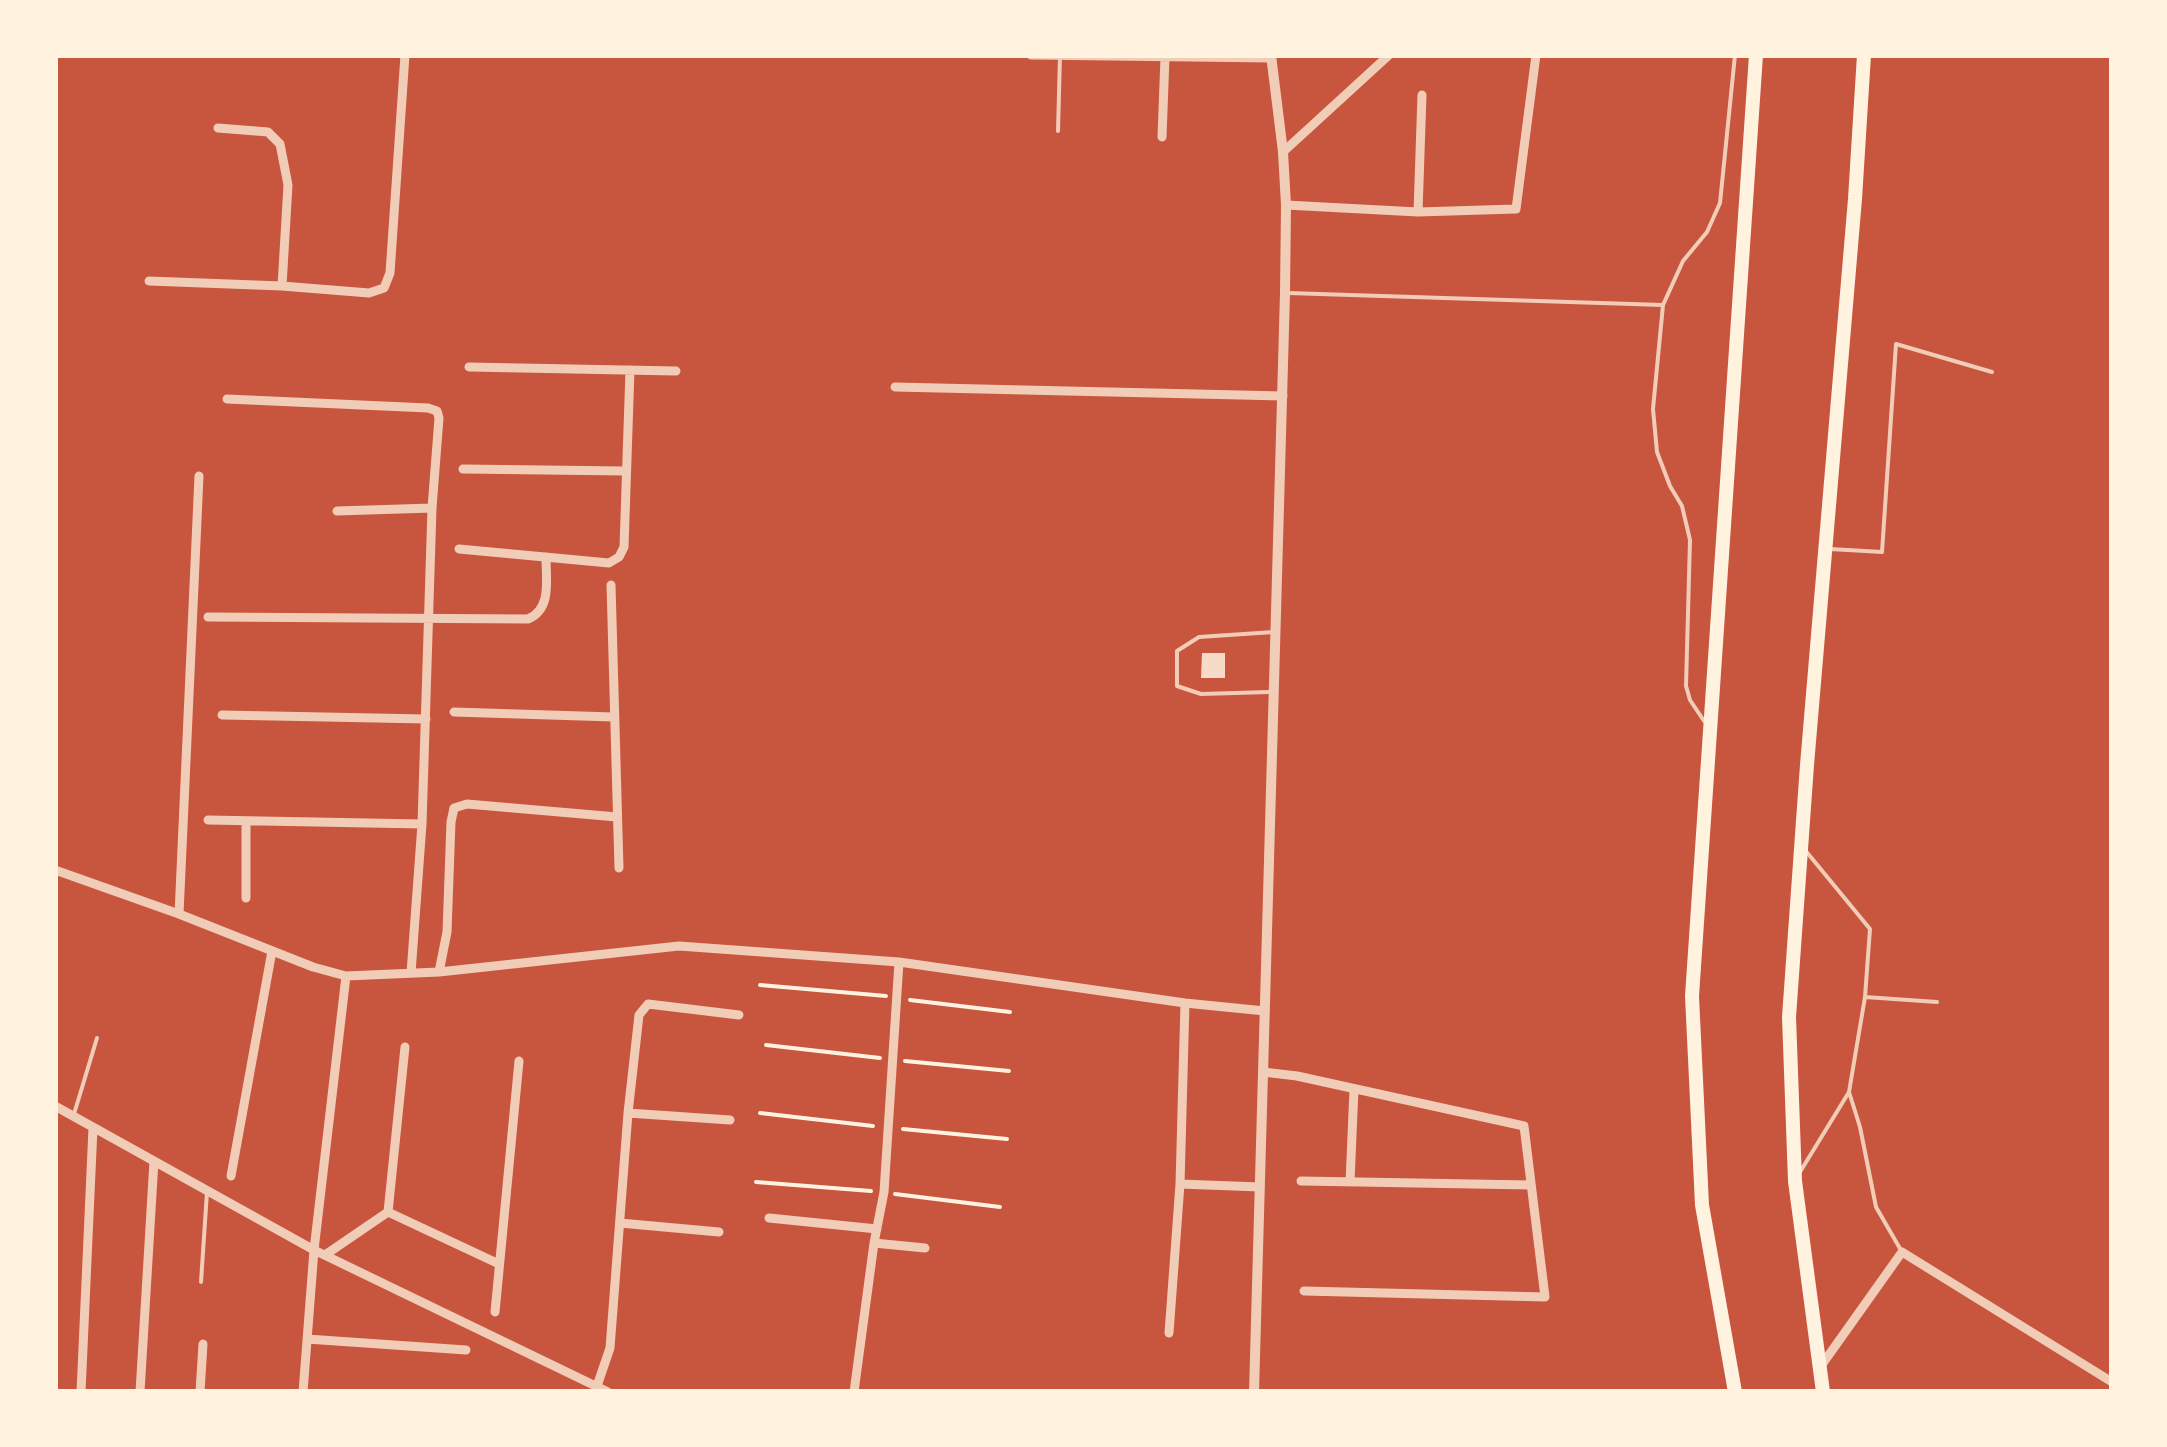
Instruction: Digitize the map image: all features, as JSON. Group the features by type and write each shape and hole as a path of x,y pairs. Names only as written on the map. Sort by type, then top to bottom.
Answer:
{"highway":[{"path":"1735,1392 1702,1205 1692,996 1756,55"},
{"path":"1823,1392 1796,1180 1788,1017 1864,55"}],"street":[{"path":"150,281 369,293 384,288 390,273 405,55"},
{"path":"1032,55 1271,57 1283,152 1285,293 1254,1392"},
{"path":"1283,152 1389,55"},
{"path":"1286,205 1418,212 1516,210 1536,55"},
{"path":"1162,137 1165,57"},
{"path":"1418,212 1422,95"},
{"path":"218,128 268,132 280,144 288,185 282,286"},
{"path":"469,367 676,371"},
{"path":"459,549 609,563 619,557 624,547 630,370"},
{"path":"895,387 1283,396"},
{"path":"227,400 437,411 422,824 410,973"},
{"path":"463,468 625,471"},
{"path":"180,914 199,476"},
{"path":"337,511 432,508"},
{"path":"208,617 528,619 539,614 545,604 546,557"},
{"path":"611,585 620,868"},
{"path":"454,712 613,717"},
{"path":"222,716 426,718"},
{"path":"439,972 446,932 454,808 467,804 617,817"},
{"path":"208,820 422,824"},
{"path":"246,822 246,898"},
{"path":"55,870 346,976 439,972 679,946 899,962 1264,1011"},
{"path":"231,1176 272,951"},
{"path":"854,1392 884,1192 899,962"},
{"path":"303,1392 314,1250 346,976"},
{"path":"1169,1333 1180,1184 1185,1003"},
{"path":"597,1386 610,1348 639,1015 648,1004 739,1015"},
{"path":"388,1212 404,1047"},
{"path":"494,1312 519,1061"},
{"path":"1263,1072 1524,1126 1545,1297 1304,1291"},
{"path":"1350,1182 1354,1089"},
{"path":"55,1106 314,1250 608,1392"},
{"path":"628,1114 730,1120"},
{"path":"81,1392 93,1128"},
{"path":"140,1392 154,1160"},
{"path":"1301,1181 1531,1185"},
{"path":"1180,1184 1260,1187"},
{"path":"325,1255 388,1212"},
{"path":"388,1212 499,1264"},
{"path":"769,1218 878,1229"},
{"path":"620,1222 719,1232"},
{"path":"874,1243 925,1248"},
{"path":"1818,1369 1902,1252 2112,1382"},
{"path":"307,1340 466,1350"},
{"path":"200,1392 202,1344"}],"lane":[{"path":"1710,729 1690,700 1686,686 1690,540 1657,452 1652,408 1663,305 1683,260 1706,232 1720,203 1734,55"},
{"path":"1058,132 1060,56"},
{"path":"1285,293 1663,305"},
{"path":"1825,548 1882,552 1896,344 1992,372"},
{"path":"1274,692 1201,694 1177,686 1177,652 1200,637 1276,632"},
{"path":"1796,1180 1849,1092 1865,998 1870,929 1801,845"},
{"path":"1865,998 1936,1002"},
{"path":"73,1116 97,1038"},
{"path":"1849,1092 1876,1207 1902,1252"},
{"path":"201,1282 208,1190"}],"path":[{"path":"760,985 1010,1012"},
{"path":"766,1045 1010,1071"},
{"path":"760,1113 1008,1139"}],"building":[{"path":"1202,653 1225,653 1225,678 1201,678"}]}
